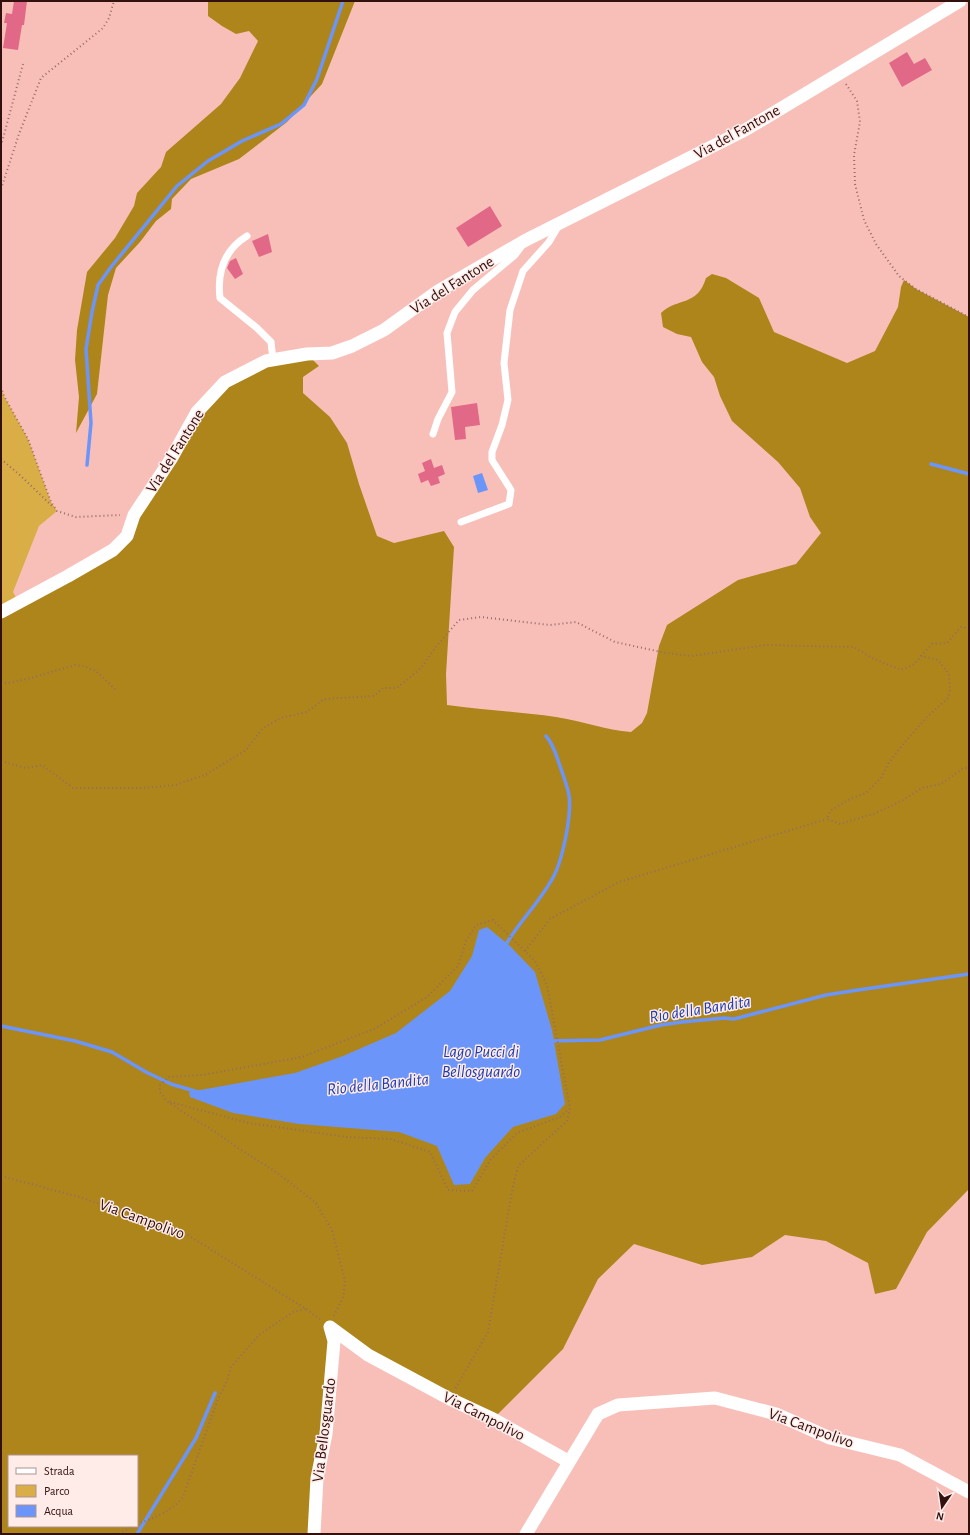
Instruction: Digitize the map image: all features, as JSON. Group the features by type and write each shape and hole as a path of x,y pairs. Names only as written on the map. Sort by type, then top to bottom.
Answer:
{"street":[{"name":"Via del Fantone","path":"1,612 68,576 112,550 127,536 134,515 171,459 198,412 225,382 266,361 307,354 332,352 352,346 384,330 438,291 526,240 744,130 960,1"},
{"name":"Via Campolivo","path":"330,1327 368,1354 450,1399 493,1418 568,1462 598,1414 618,1405 715,1398 776,1414 830,1438 900,1455 969,1492"},
{"name":"Via Bellosguardo","path":"314,1534 317,1478 326,1434 334,1341 330,1327"},
{"path":"526,1534 568,1462"}],"lane":[{"path":"461,522 509,504 511,490 492,460 492,452 502,426 508,400 504,363 510,310 523,271 549,242 560,224"},
{"path":"247,236 238,241 230,249 222,267 219,287 220,298 258,328 271,342 273,360"},
{"path":"433,434 438,419 452,392 447,334 455,312 473,290 515,255 526,240"}],"path":[{"path":"1,188 19,134 41,78 103,28 109,18 114,1"},
{"path":"1,146 23,64"},
{"path":"839,74 856,101 860,122 854,154 854,184 864,220 876,244 899,276 904,280 936,301 969,317"},
{"path":"1,387 4,396 28,439 50,502 57,511"},
{"path":"1,459 57,511 76,517 134,515"},
{"path":"1,761 26,768 42,764 73,788 143,788 175,785 211,772 246,750 263,728 281,718 307,712 324,698 374,696 384,688 397,688 421,668 434,648 458,620 481,617 550,625 576,622 615,642 666,653 692,656 766,645 854,647 870,657 901,670 915,664 932,644 947,643 961,627 969,629"},
{"path":"826,819 830,811 848,800 866,793 881,778 888,764 904,743 926,718 948,698 950,690 949,674 938,660 921,656"},
{"path":"1,682 8,683 31,678 75,665 83,666 96,671 117,690"},
{"path":"525,951 550,919 619,882 826,819 840,824 876,812 903,800 922,788 941,784 962,769 969,767"},
{"path":"330,1327 343,1297 345,1281 332,1230 315,1202 276,1172 167,1101 160,1092 160,1085 169,1077 202,1075 302,1057 374,1029 427,997 458,966 466,941 476,925 493,920 535,961 547,985 570,1108 567,1121 518,1166 512,1191 488,1332 450,1399"},
{"path":"167,1101 249,1123 347,1136 391,1139 430,1152 448,1190 472,1191 491,1159 517,1133 560,1117 570,1108"},
{"name":"Via Campolivo","path":"1,1176 79,1197 182,1232 306,1309 330,1327"},
{"path":"138,1524 157,1517 176,1505 183,1497 231,1367 259,1335 293,1312 306,1309"},
{"path":"119,1534 130,1527"}],"green space":[{"path":"1,387 4,396 28,439 51,502 57,511 39,526 13,592 19,603 1,612"}],"shaded area":[{"path":"208,1 355,1 322,84 287,122 239,159 191,179 172,199 171,209 156,221 140,242 116,268 108,295 97,394 76,433 79,397 75,360 77,330 87,272 115,238 134,206 137,193 161,167 166,152 221,104 240,78 258,41 249,31 236,34 208,16"},
{"path":"712,274 726,278 759,298 774,332 847,363 875,351 898,307 901,287 904,280 916,289 969,317 969,1189 927,1232 896,1289 875,1294 868,1263 826,1241 785,1235 752,1257 702,1265 634,1244 598,1279 563,1349 493,1419 330,1328 314,1534 1,1534 1,612 113,550 134,515 225,382 266,361 307,354 319,366 303,377 303,393 330,417 347,443 377,536 394,543 444,531 454,547 446,674 447,705 556,717 631,732 642,723 647,713 659,646 667,625 738,580 796,564 821,533 810,517 800,488 778,462 732,421 720,396 714,377 702,362 691,337 677,334 663,327 661,313 667,308 692,298 702,287 706,278"}],"water":[{"path":"482,473 488,490 478,493 473,476"},
{"name":"Lago Pucci di Bellosguardo","path":"487,927 510,946 535,972 552,1030 565,1104 556,1114 513,1127 485,1158 470,1184 454,1185 437,1146 399,1132 299,1124 233,1113 190,1097 189,1092 295,1073 343,1056 396,1033 450,991 472,956 479,930"}],"building":[{"path":"14,1 27,1 24,25 22,25 18,50 3,48 7,23 4,23 6,13 12,14"},
{"path":"907,52 914,64 925,58 932,70 902,87 889,63"},
{"path":"490,206 502,226 468,247 456,228"},
{"path":"268,234 272,252 259,257 252,241"},
{"path":"236,258 243,274 235,279 227,268 230,261"},
{"path":"477,403 480,425 465,427 466,439 455,440 451,407"},
{"path":"431,459 434,468 442,465 445,474 438,477 440,483 431,486 428,480 421,483 418,474 425,471 422,463"}],"waterway":[{"path":"87,465 91,423 86,349 98,285 177,186 208,161 242,141 281,124 304,105 317,79 343,1"},
{"path":"931,464 969,474"},
{"path":"505,946 551,881 559,863 568,827 570,804 569,795 554,750 546,736"},
{"name":"Rio della Bandita","path":"549,1041 600,1040 661,1025 724,1018 734,1019 826,995 969,974"},
{"name":"Rio della Bandita","path":"1,1026 75,1041 112,1052 146,1072 171,1084 198,1092"},
{"path":"137,1534 196,1438 215,1393"}]}
